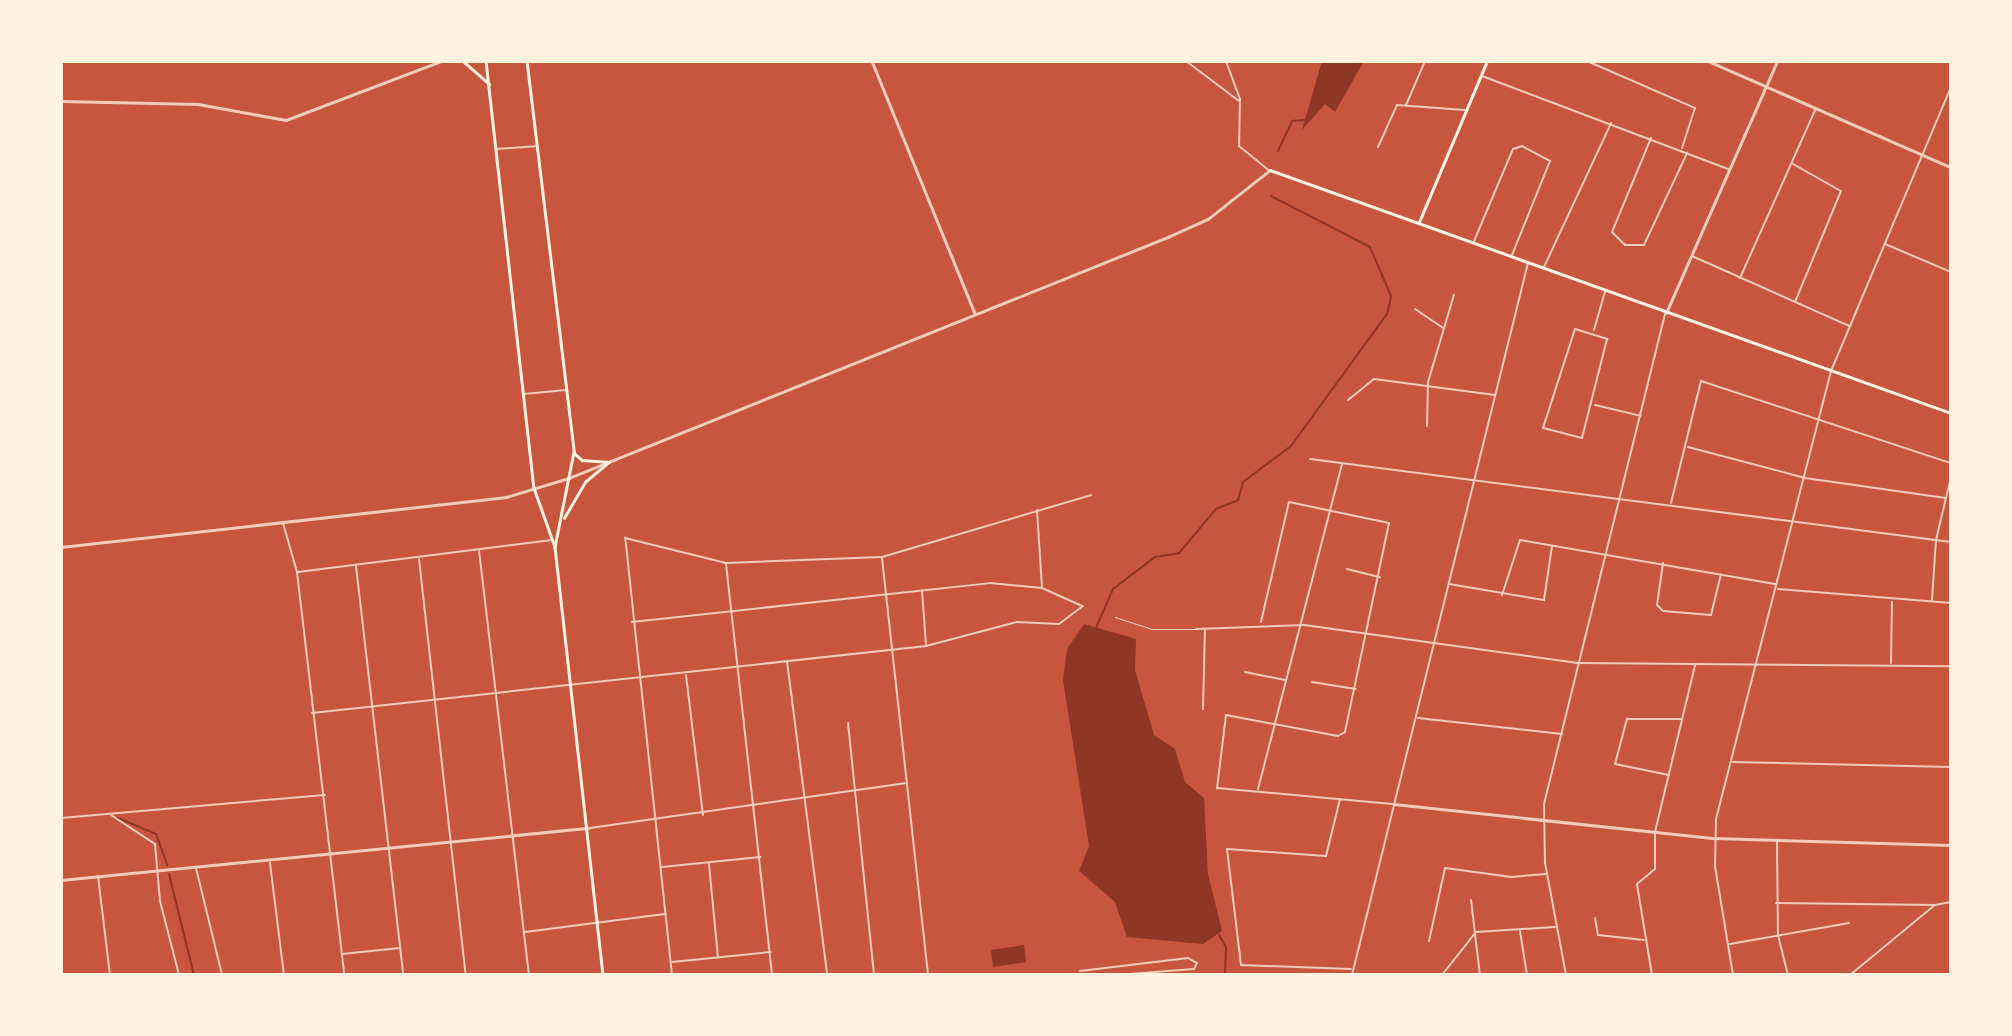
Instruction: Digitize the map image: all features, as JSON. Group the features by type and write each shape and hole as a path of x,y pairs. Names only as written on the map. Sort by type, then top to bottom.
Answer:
{"main road":[{"path":"463,61 489,85"},
{"path":"486,61 534,488 550,540 555,547"},
{"path":"528,61 574,452 555,547 573,685 603,975"},
{"path":"1419,222 1487,61"},
{"path":"1270,170 1951,414"},
{"path":"574,452 582,460 609,462"},
{"path":"561,525 585,482 609,462"}],"street":[{"path":"61,101 198,104 286,120 441,61"},
{"path":"872,61 975,313"},
{"path":"1185,61 1240,102"},
{"path":"61,547 282,522 534,488 569,478 1208,219 1270,170 1239,146 1240,102 1226,61"},
{"path":"1406,106 1425,61"},
{"path":"1587,61 1695,108 1682,149"},
{"path":"1708,61 1951,167"},
{"path":"1566,975 1547,874 1542,820 1619,496 1642,416 1666,313 1777,61"},
{"path":"1481,76 1612,122 1728,169"},
{"path":"1732,975 1714,838 1732,761 1831,371 1951,87"},
{"path":"1378,147 1392,110 1406,106 1466,110"},
{"path":"1740,278 1816,109"},
{"path":"1544,269 1612,122"},
{"path":"1651,137 1612,232 1625,245 1644,245 1688,152"},
{"path":"496,149 536,146"},
{"path":"1474,242 1513,149 1522,146 1550,161 1511,256"},
{"path":"1792,164 1841,191 1796,302"},
{"path":"1884,243 1951,272"},
{"path":"1691,256 1849,326"},
{"path":"1352,975 1528,262"},
{"path":"1594,331 1605,291"},
{"path":"1427,426 1427,382 1454,295"},
{"path":"1415,309 1443,328"},
{"path":"1594,331 1607,339 1595,404 1584,437 1543,430 1570,333 1594,331"},
{"path":"1348,400 1374,379 1427,382 1495,396"},
{"path":"1671,503 1687,447 1701,381 1951,463"},
{"path":"523,394 566,390"},
{"path":"1595,404 1642,416"},
{"path":"1687,447 1805,478 1946,498"},
{"path":"1310,459 1619,496 1951,542"},
{"path":"1258,790 1286,680 1304,625 1342,464"},
{"path":"1931,601 1936,540 1951,477"},
{"path":"672,975 640,677 631,622 625,538 726,563 882,556 1091,495"},
{"path":"1261,622 1287,505 1332,508 1385,521 1392,531 1345,732 1338,736 1226,715 1217,788 1340,798 1714,838 1951,845"},
{"path":"1037,509 1042,588"},
{"path":"282,522 297,572 344,975"},
{"path":"297,572 419,559 550,540"},
{"path":"1502,595 1516,540 1606,552 1777,585"},
{"path":"1448,584 1544,600 1552,545"},
{"path":"479,550 498,693 529,975"},
{"path":"882,556 928,975"},
{"path":"419,559 437,699 466,975"},
{"path":"726,563 772,975"},
{"path":"1663,563 1657,605 1662,611 1711,615 1722,573"},
{"path":"356,566 403,975"},
{"path":"1347,569 1381,577"},
{"path":"312,713 892,651 926,646 1017,622 1059,624 1085,607 1042,588 989,583 631,622"},
{"path":"922,589 926,646"},
{"path":"1776,589 1892,601 1951,603"},
{"path":"1891,664 1892,601"},
{"path":"1196,629 1261,622 1304,625 1579,663 1951,666"},
{"path":"1203,709 1205,628"},
{"path":"787,661 807,800 827,975"},
{"path":"1651,975 1637,884 1655,869 1655,832 1695,665"},
{"path":"1245,671 1286,680"},
{"path":"686,674 703,815"},
{"path":"1312,682 1355,689"},
{"path":"1417,718 1563,734"},
{"path":"1670,775 1615,764 1627,719 1683,719"},
{"path":"848,723 852,789 874,975"},
{"path":"1732,761 1951,767"},
{"path":"61,880 158,869 270,863 453,845 754,809 852,789 906,783"},
{"path":"61,818 325,795"},
{"path":"1340,798 1326,856 1227,849 1241,965 1353,969"},
{"path":"110,813 152,837 179,975"},
{"path":"1777,840 1778,934 1788,975"},
{"path":"661,867 760,857"},
{"path":"270,863 284,975"},
{"path":"709,863 718,958"},
{"path":"196,868 222,975"},
{"path":"1429,941 1445,868 1511,877 1547,874"},
{"path":"98,875 110,975"},
{"path":"1471,900 1471,936 1480,975"},
{"path":"1776,902 1935,905 1951,902"},
{"path":"1850,975 1935,905"},
{"path":"524,932 666,914"},
{"path":"1595,918 1598,935 1645,941"},
{"path":"1728,944 1849,923"},
{"path":"1442,975 1471,936 1556,927"},
{"path":"1519,929 1527,975"},
{"path":"341,954 400,948"},
{"path":"671,962 770,952"},
{"path":"1080,971 1188,958 1197,963 1194,969 1116,975"}],"lane":[{"path":"1115,617 1151,629 1196,629"}],"shaded area":[{"path":"1322,61 1364,61 1335,112 1325,104 1302,130"},
{"path":"1084,624 1136,639 1135,670 1154,735 1175,749 1185,782 1204,798 1208,874 1222,931 1203,944 1127,937 1115,902 1079,871 1089,846 1063,680 1067,649"},
{"path":"1024,945 1026,962 993,967 991,950"}],"waterway":[{"path":"1278,151 1292,121 1304,120"},
{"path":"1096,628 1113,589 1155,557 1179,553 1216,509 1238,500 1243,482 1291,446 1387,314 1391,296 1370,247 1271,196"},
{"path":"118,818 156,834 167,865"},
{"path":"169,874 194,975"},
{"path":"1219,935 1226,947 1225,975"}]}
